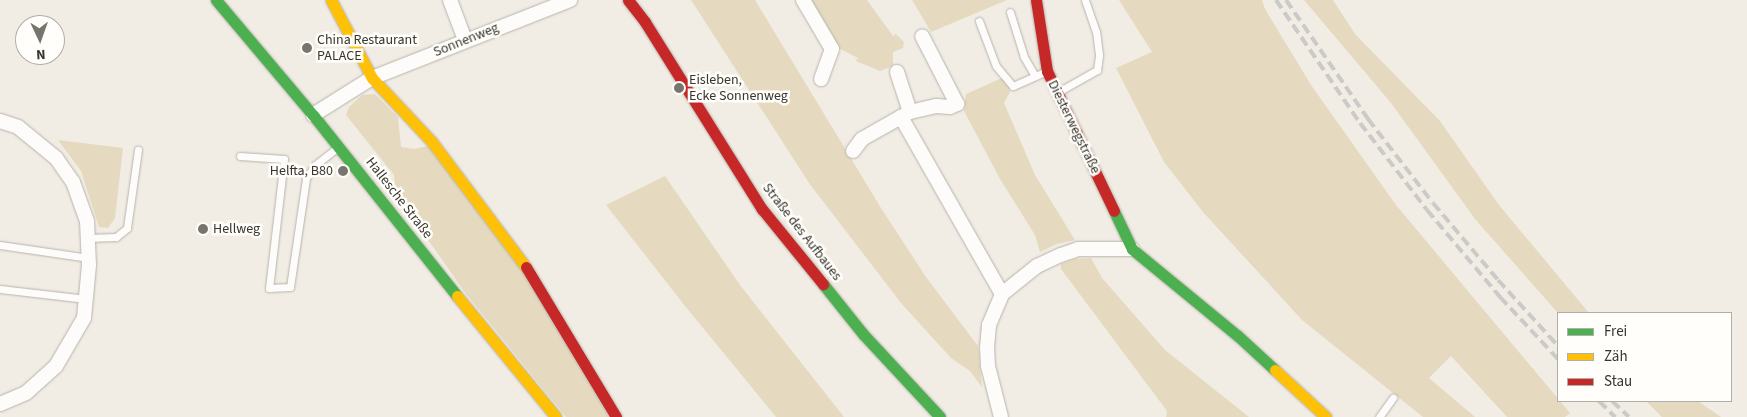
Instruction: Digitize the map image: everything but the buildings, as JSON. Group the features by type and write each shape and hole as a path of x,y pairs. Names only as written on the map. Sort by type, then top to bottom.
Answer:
{"street":[{"name":"Hallesche Straße","path":"216,0 313,115 556,417"},
{"path":"331,0 372,78 432,142 522,260 616,417"},
{"path":"450,0 465,40"},
{"name":"Sonnenweg","path":"313,115 372,78 570,0"},
{"name":"Straße des Aufbaues","path":"628,0 645,22 762,208 863,334 940,417"},
{"path":"803,0 832,49 821,79"},
{"name":"Diesterwegstraße","path":"1036,0 1047,71 1132,248 1238,336 1326,417"},
{"path":"853,151 862,139 905,115 936,106 950,107 957,104 922,36"},
{"path":"897,72 905,115 1002,294"},
{"path":"0,121 18,127 56,158 73,182 88,221 88,258 84,318 56,366 26,392 0,404"},
{"path":"1001,417 988,366 987,348 989,326 1002,294 1037,266 1062,254 1078,249 1132,248"}],"lane":[{"path":"1058,92 1097,70 1099,55 1096,32 1085,0"},
{"path":"1010,12 1024,57 1035,76"},
{"path":"979,21 1001,74 1013,86 1047,71"},
{"path":"240,156 284,159 269,288 290,286 306,178 315,166 338,146"},
{"path":"88,238 116,236 127,228 138,150"},
{"path":"0,245 88,258"},
{"path":"0,289 86,299"},
{"path":"1379,417 1393,398"}],"shaded area":[{"path":"691,0 755,0 881,208 926,277 978,346 982,387 970,371 951,358 901,303 809,183"},
{"path":"808,0 867,0 893,36 896,34 904,42 903,48 893,52 893,66 880,71 856,61 858,58 834,46"},
{"path":"912,0 1007,0 931,32"},
{"path":"1119,0 1262,0 1265,9 1311,85 1396,205 1557,397 1557,402 1561,402 1570,413 1565,417 1507,417 1451,356 1429,378 1475,417 1423,417 1302,320 1203,212 1164,162 1116,68 1152,52"},
{"path":"1304,0 1333,0 1355,34 1440,121 1499,205 1588,312 1557,312 1475,219 1391,103"},
{"path":"1002,78 1008,85 1010,92 1004,103 1035,175 1075,240 1057,244 1040,252 1035,235 1000,179 964,111 966,94"},
{"path":"375,94 398,117 401,147 414,149 428,146 507,246 609,417 566,417 466,294 396,194 394,175 346,115 349,107 362,95"},
{"path":"58,140 123,148 115,218 108,228 99,227 81,171"},
{"path":"665,176 740,285 844,417 776,417 685,306 606,205"},
{"path":"1091,258 1102,278 1165,350 1249,417 1166,417 1167,411 1061,269 1061,264 1075,259"},
{"path":"1647,402 1699,402 1721,417 1662,417"}],"railway":[{"path":"1276,0 1360,123 1427,210 1500,297 1557,358"},
{"path":"1286,0 1368,119 1433,203 1498,280 1557,345"},
{"path":"1600,402 1615,417"},
{"path":"1613,402 1629,417"}],"traffic: fast":[{"path":"216,0 313,115 457,296"},
{"path":"1114,211 1132,249 1238,336 1275,370"},
{"path":"823,284 863,334 940,417"}],"traffic: slow":[{"path":"331,0 372,78 432,142 526,267"},
{"path":"457,296 556,417"},
{"path":"1275,370 1326,417"}],"traffic: jam":[{"path":"628,0 645,22 762,209 823,284"},
{"path":"1036,0 1047,71 1114,211"},
{"path":"526,267 616,417"}],"place":[{"name":"China Restaurant PALACE","path":"307,48"},
{"name":"Eisleben, Ecke Sonnenweg","path":"679,88"},
{"name":"Helfta, B80","path":"343,171"},
{"name":"Hellweg","path":"203,229"}]}
